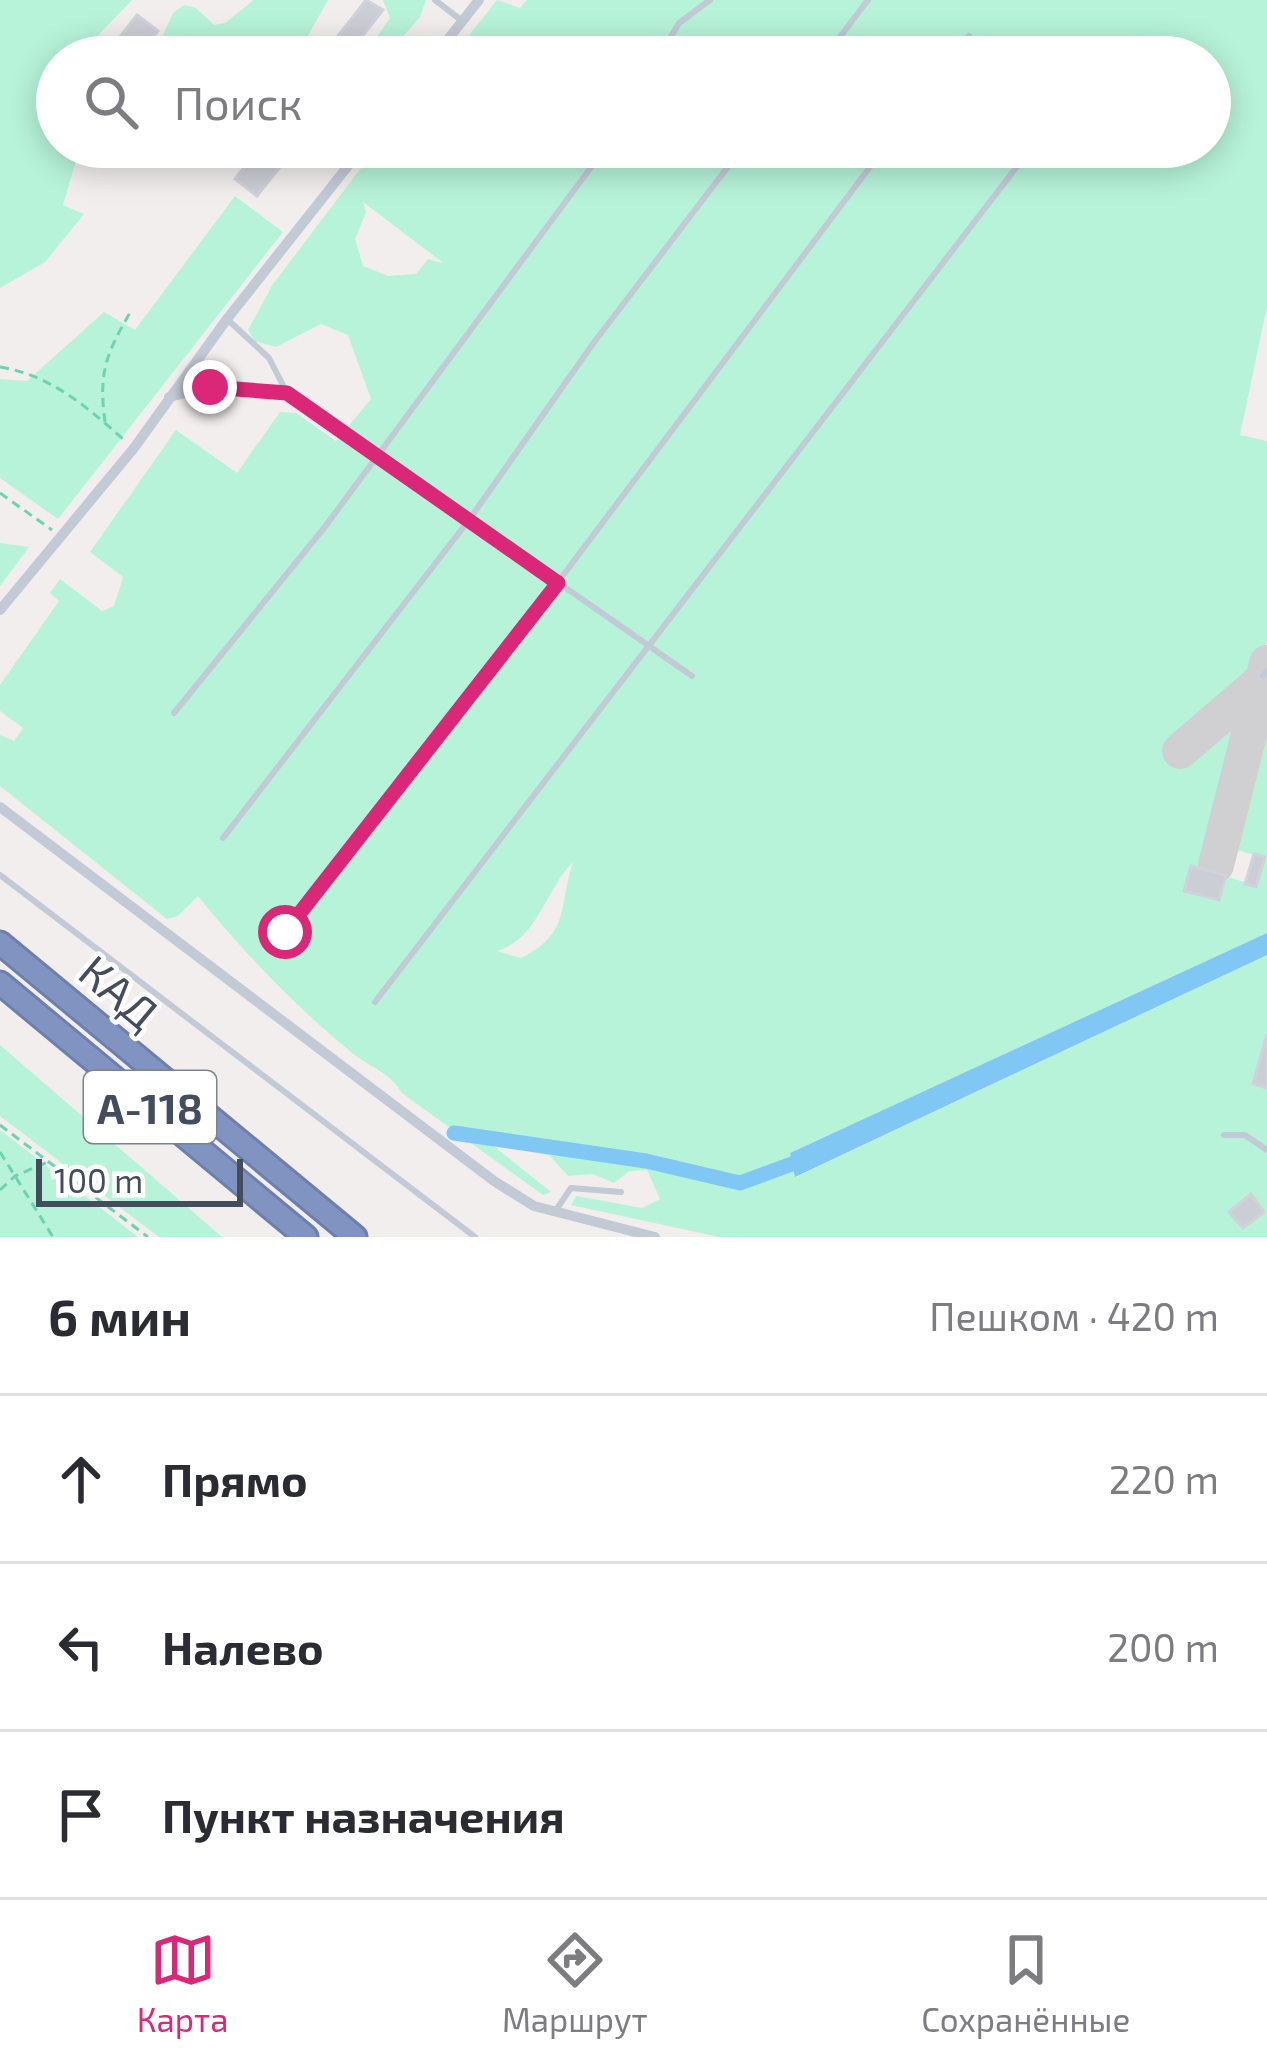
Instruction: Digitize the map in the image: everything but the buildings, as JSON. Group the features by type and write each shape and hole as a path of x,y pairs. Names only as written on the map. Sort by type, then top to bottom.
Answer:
{"highway":[{"name":"КАД","path":"0,943 356,1237"},
{"name":"КАД","path":"0,983 306,1237"}],"street":[{"path":"450,36 478,0"},
{"path":"0,610 134,448 226,319 346,168"},
{"path":"169,397 210,387 287,393"},
{"path":"0,807 494,1181 554,1213 656,1237"}],"lane":[{"path":"435,0 462,21"},
{"path":"671,36 679,23 710,0"},
{"path":"841,36 868,0"},
{"path":"174,712 376,455 590,168"},
{"path":"223,838 469,520 592,344 727,168"},
{"path":"285,932 558,583 869,168"},
{"path":"375,1002 1015,168"},
{"path":"226,319 269,358 287,393 692,676"},
{"path":"0,875 475,1237"},
{"path":"1224,1136 1245,1135 1267,1150"},
{"path":"554,1213 571,1188 621,1192"}],"path":[{"path":"106,423 100,383 107,352 132,308"},
{"path":"0,368 27,371 58,386 134,448"},
{"path":"0,493 58,535"},
{"path":"0,1125 148,1237"},
{"path":"0,1152 53,1237"},
{"path":"0,1190 15,1176 50,1161"},
{"path":"126,1237 133,1226"}],"green space":[{"path":"0,0 132,0 97,36 36,36 36,168 74,168 63,205 84,214 45,262 0,288"},
{"path":"254,0 328,0 308,36 163,36 173,13 184,5 196,8 214,25 225,23"},
{"path":"383,0 426,0 420,17 403,36 378,36 390,18"},
{"path":"497,0 520,8 527,0 1267,0 1267,306 1240,435 1267,441 1267,640 1207,870 1256,886 1265,858 1234,849 1227,830 1267,683 1267,933 790,1153 796,1177 1267,955 1267,1237 719,1237 571,1205 576,1196 642,1208 660,1199 647,1170 629,1171 614,1183 593,1174 568,1176 549,1155 491,1144 551,1192 543,1195 402,1093 330,1034 270,978 198,896 178,916 167,919 0,786 0,735 14,741 23,728 0,711 0,685 59,601 50,593 60,579 102,611 114,606 123,577 90,552 176,430 237,473 280,412 296,413 336,441 371,399 348,335 321,324 276,347 255,341 248,330 273,284 361,168 1231,168 1231,36 469,36","holes":["363,202 442,262 428,259 416,274 388,276 363,266 355,239 366,212","573,862 560,918 548,939 521,958 497,951 532,925"]},
{"path":"235,196 283,232 58,519 0,478 0,379 27,381 104,312 135,330"},
{"path":"0,543 29,547 0,586"},
{"path":"0,1045 222,1237 159,1237 0,1116"},
{"path":"0,1130 138,1237 0,1237"}],"water":[{"path":"1267,933 1267,955 795,1177 790,1153"}],"waterway":[{"path":"454,1133 646,1161 740,1183 808,1158"}],"taxiway":[{"path":"1216,865 1267,663"},
{"path":"1180,751 1265,678"}],"route":[{"path":"210,387 287,393 558,583 285,932"}]}
